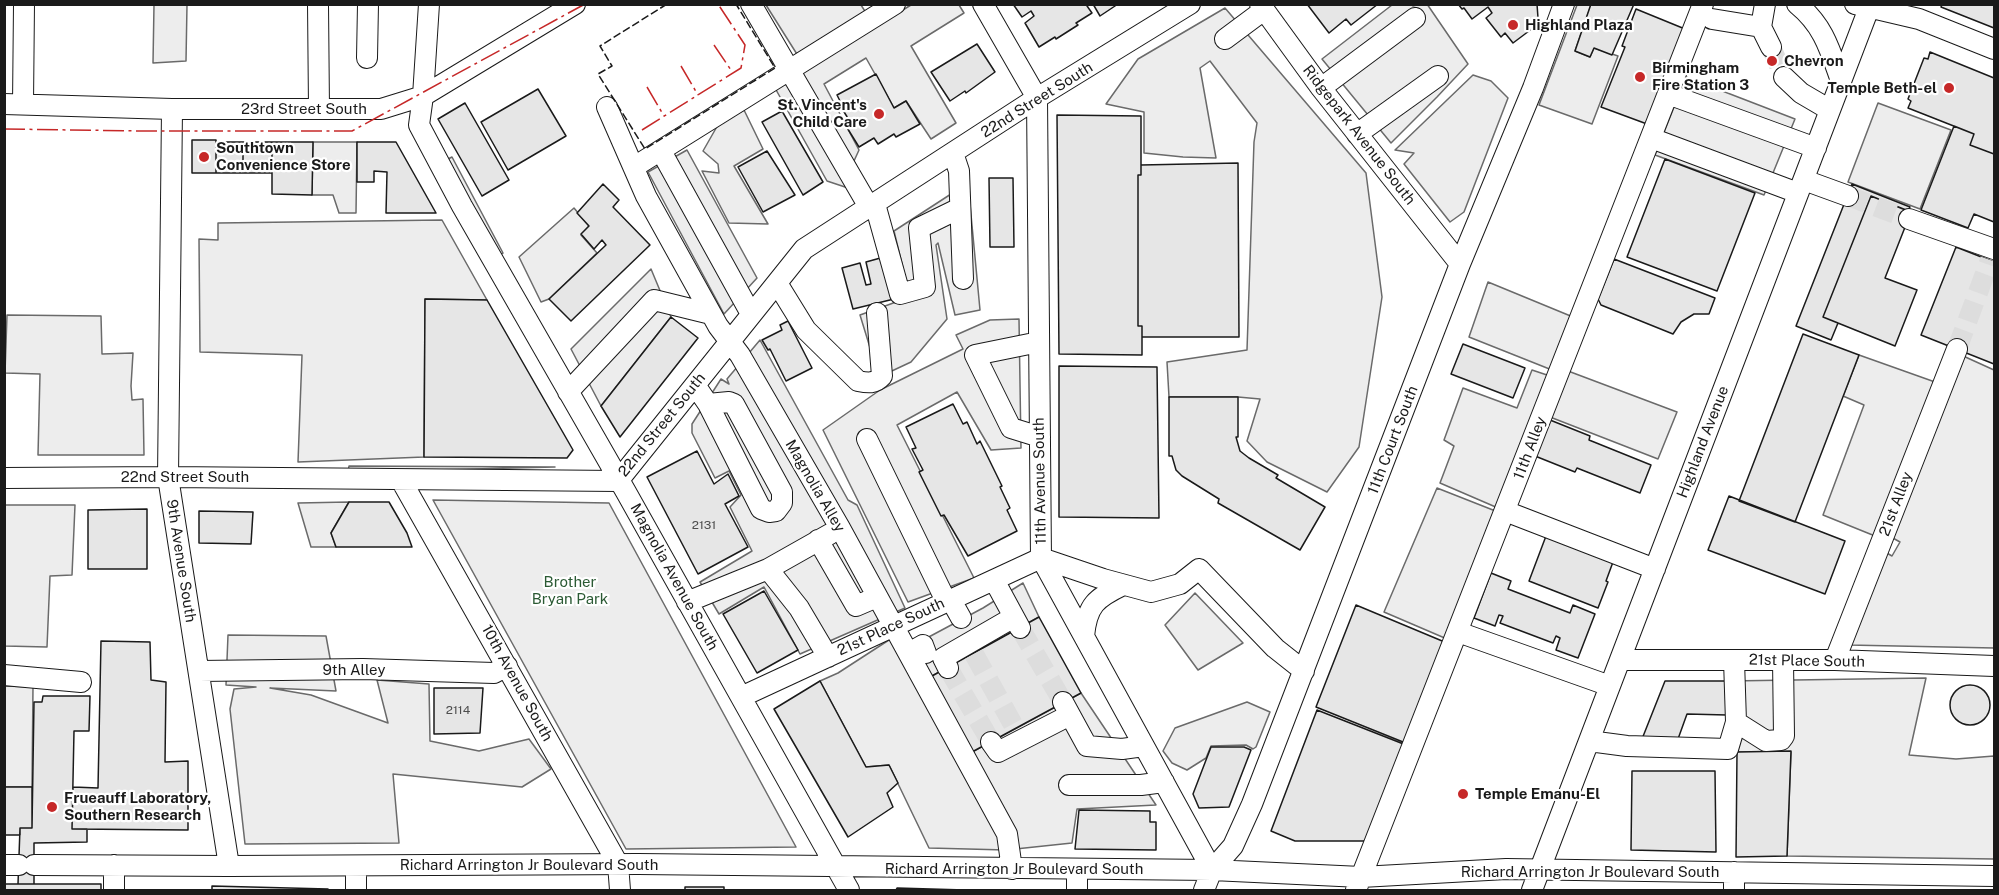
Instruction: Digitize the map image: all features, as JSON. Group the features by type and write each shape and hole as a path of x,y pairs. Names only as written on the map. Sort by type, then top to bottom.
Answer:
{"street":[{"path":"14,104 24,4"},
{"path":"318,4 319,109"},
{"path":"367,58 368,4"},
{"path":"423,96 429,4"},
{"name":"23rd Street South","path":"14,104 172,109 381,109 423,96 575,4"},
{"path":"751,4 872,206 900,294 925,287 919,228 960,208"},
{"path":"634,167 895,4"},
{"path":"983,4 1037,98"},
{"name":"22nd Street South","path":"4,478 168,477 618,481 804,249 1037,98 1190,4"},
{"name":"11th Court South","path":"1212,870 1233,846 1304,671 1460,264 1533,88 1564,4"},
{"path":"1765,4 1761,27 1771,47"},
{"path":"1797,4 1810,16 1826,37 1841,81"},
{"path":"1866,6 1919,19 1995,49"},
{"name":"Highland Avenue","path":"1532,891 1816,148 1866,6"},
{"path":"1225,39 1262,7"},
{"name":"Ridgepark Avenue South","path":"1262,7 1321,88 1460,264"},
{"path":"1707,12 1761,27"},
{"name":"11th Alley","path":"1358,884 1668,94 1707,12"},
{"path":"1321,88 1414,18"},
{"path":"1357,134 1438,76"},
{"path":"1784,77 1801,93 1830,110"},
{"path":"1668,94 1816,148"},
{"name":"Magnolia Avenue South","path":"423,96 419,125 462,206 849,891"},
{"name":"11th Avenue South","path":"1037,98 1041,558 1212,870"},
{"name":"Magnolia Alley","path":"607,107 646,196 711,314 740,355 894,626 918,653 1007,834 1012,869"},
{"name":"9th Avenue South","path":"172,109 168,477 229,866"},
{"path":"1651,138 1801,186 1848,196"},
{"path":"661,151 751,314"},
{"path":"953,153 958,171 963,279"},
{"path":"1909,219 1993,253"},
{"path":"777,283 806,330 858,381 868,383 877,381 882,376 877,313"},
{"path":"568,392 654,300 711,314"},
{"path":"1039,342 975,356 1011,428 1040,437"},
{"name":"21st Alley","path":"1835,660 1957,349"},
{"path":"695,386 708,404 761,509 769,512 776,511 782,503 782,492 734,404 729,402 708,404"},
{"path":"867,439 949,600 961,618"},
{"name":"10th Avenue South","path":"401,480 618,864 620,891"},
{"path":"1505,511 1655,569"},
{"path":"687,602 768,569 840,528"},
{"path":"818,540 856,606 877,597"},
{"path":"1041,558 1151,592 1180,584 1199,569 1275,648 1304,671"},
{"name":"21st Place South","path":"741,697 1041,558"},
{"path":"768,569 799,608 828,657"},
{"path":"948,668 943,658 971,649 1017,622 994,580"},
{"path":"1084,636 1086,617 1096,601 1123,585"},
{"path":"1458,632 1610,686"},
{"name":"21st Place South","path":"1620,660 1835,660 1995,666"},
{"path":"1589,741 1627,746 1728,749 1736,722 1734,660"},
{"path":"1736,722 1766,746 1781,740 1784,735 1783,660"},
{"name":"9th Alley","path":"199,671 363,669 494,673 507,666"},
{"path":"4,675 81,682"},
{"path":"991,742 998,752 1019,734 1066,709 1087,746 1122,749 1144,746"},
{"path":"1069,785 1141,785 1164,782"},
{"name":"Richard Arrington Jr Boulevard South","path":"19,865 618,864 1012,869 1076,884 1212,870 1358,884 1506,869 1734,881 1870,883 1995,876"},
{"path":"114,865 114,891"},
{"path":"356,866 356,891"},
{"path":"1204,891 1212,870"}],"shaded area":[{"path":"1427,4 1468,64 1391,143 1322,59 1392,5"},
{"path":"154,5 187,5 186,61 153,63"},
{"path":"766,5 861,5 875,27 911,5 959,5 964,13 911,46 956,123 931,139 906,101 894,108 866,58 824,84 859,150 854,161 862,177 845,187 827,181 775,88 800,59"},
{"path":"1577,5 1591,5 1575,51 1590,57 1594,48 1618,56 1592,124 1539,105"},
{"path":"1225,8 1366,173 1382,297 1359,447 1327,492 1267,462 1247,441 1260,399 1169,397 1167,362 1247,350 1254,142 1257,123 1210,61 1200,68 1216,158 1144,153 1144,112 1106,104 1138,59"},
{"path":"1473,75 1491,81 1508,98 1464,212 1450,222 1404,164 1414,153 1395,150"},
{"path":"1686,77 1795,119 1764,195 1655,155"},
{"path":"1878,103 1951,130 1920,209 1848,182"},
{"path":"744,110 763,149 734,166 768,224 729,223 702,171 719,173 718,164 703,151 719,123"},
{"path":"313,142 357,142 356,213 339,213 333,195 312,195"},
{"path":"687,150 757,278 724,314 648,172"},
{"path":"452,157 503,253 498,256 446,160"},
{"path":"968,183 980,310 955,315 938,243 936,245 947,319 911,362 879,377 860,315 910,297 894,231"},
{"path":"574,208 589,226 581,235 597,253 549,299 541,302 519,257"},
{"path":"442,220 487,300 425,299 424,457 298,462 302,355 200,352 199,239 218,240 218,223"},
{"path":"651,269 671,317 601,406 571,349"},
{"path":"1488,282 1573,317 1552,370 1469,337"},
{"path":"7,315 101,316 102,354 133,353 132,400 143,399 144,455 38,455 40,374 5,373"},
{"path":"1019,319 1021,448 991,450 957,392 897,425 974,578 908,602 823,430 880,390 963,349 956,335 990,320"},
{"path":"760,340 848,500 857,505 905,608 800,654 764,587 719,614 700,582 752,551 730,507 741,495 729,471 715,478 692,433 692,424 721,379 729,384 727,379"},
{"path":"1859,355 1935,382 1875,536 1823,515 1864,405 1843,396"},
{"path":"1961,355 1994,370 1994,648 1848,645 1885,552 1892,556 1900,542 1891,537"},
{"path":"1532,370 1550,376 1498,508 1440,483 1454,446 1444,440 1463,388 1517,408"},
{"path":"1568,371 1677,412 1658,459 1550,417"},
{"path":"349,466 555,467 348,472"},
{"path":"1437,488 1498,512 1447,639 1384,612"},
{"name":"Brother Bryan Park","path":"433,500 609,503 796,847 626,849"},
{"path":"349,502 331,533 336,547 311,547 298,503"},
{"path":"5,505 75,505 72,575 50,576 47,647 5,646"},
{"path":"1023,583 1039,617 932,676 920,657 925,639 983,608"},
{"path":"1195,593 1243,643 1198,670 1165,625"},
{"path":"228,635 326,636 336,691 270,688 311,695 388,723 377,680 429,684 430,741 479,751 529,739 551,769 522,787 393,774 399,843 245,844 230,709 234,689 256,687 226,685"},
{"path":"892,638 972,752 1081,693 1156,805 1077,809 1072,843 1006,850 929,848 889,765 866,767 820,681 838,673"},
{"path":"1926,678 1909,755 1956,759 1994,756 1994,859 1787,856 1791,752 1722,752 1727,715 1728,681"},
{"path":"5,686 33,687 32,787 5,787"},
{"path":"1247,702 1270,712 1256,747 1253,749 1246,745 1211,746 1206,758 1187,770 1172,763 1163,751 1175,728"}],"building":[{"path":"1013,4 1091,4 1087,6 1092,13 1076,23 1078,25 1039,47 1025,23 1034,16 1031,11 1022,17"},
{"path":"1093,4 1118,4 1100,16"},
{"path":"1307,4 1378,4 1351,25 1346,19 1329,33"},
{"name":"Highland Plaza","path":"1458,4 1537,4 1538,18 1533,28 1513,43 1505,33 1501,37 1486,18 1492,13 1488,7 1472,19"},
{"path":"1591,4 1634,4 1612,55 1594,48 1590,57 1575,51"},
{"path":"1942,4 1994,4 1994,28 1941,7"},
{"name":"Birmingham Fire Station 3","path":"1636,9 1685,29 1647,124 1601,107 1625,47 1622,46"},
{"path":"977,44 995,72 966,93 965,91 950,101 931,72"},
{"path":"1930,52 1994,78 1994,154 1970,145 1974,134 1908,108 1911,101 1908,99 1924,58 1928,59"},
{"name":"St. Vincent's Child Care","path":"876,74 894,108 906,101 920,124 896,137 894,134 878,144 874,138 859,147 846,126 851,123 839,104 841,103 837,95"},
{"path":"538,89 566,136 508,170 481,122"},
{"path":"465,103 509,180 482,196 438,119"},
{"path":"782,111 823,182 803,195 762,122"},
{"path":"1057,115 1141,116 1141,175 1138,175 1138,326 1142,326 1142,355 1059,354"},
{"path":"1954,126 1974,134 1970,145 1994,154 1994,222 1974,214 1968,228 1921,210"},
{"name":"Southtown Convenience Store","path":"192,140 216,140 216,173 192,173"},
{"path":"216,142 243,142 243,173 216,173"},
{"path":"243,142 272,142 272,173 243,173"},
{"path":"272,142 313,142 312,195 272,194"},
{"path":"357,142 396,142 436,213 386,213 387,172 374,171 374,182 357,182"},
{"path":"767,151 795,195 763,212 738,167"},
{"path":"1665,159 1755,193 1717,291 1627,257"},
{"path":"1238,163 1239,337 1142,337 1142,326 1138,326 1138,175 1141,175 1141,165"},
{"path":"989,178 1013,178 1014,247 990,247"},
{"path":"603,184 619,200 613,207 650,245 571,321 549,299 606,245 602,240 594,249 581,234 589,226 577,213"},
{"path":"1852,184 1910,207 1908,211 1871,196 1823,317 1838,323 1831,340 1796,326"},
{"path":"1871,196 1911,212 1885,278 1917,290 1895,346 1823,317"},
{"path":"1956,247 1994,262 1994,364 1921,335"},
{"path":"884,257 894,299 853,309 842,268 860,263 866,285 871,284 866,262"},
{"path":"1614,259 1715,298 1709,314 1694,314 1681,322 1673,334 1601,305 1598,299"},
{"path":"425,299 487,300 573,450 567,458 424,457"},
{"path":"671,317 698,338 620,437 601,406"},
{"path":"788,321 812,368 786,381 770,349 768,350 762,340 782,330 780,325"},
{"path":"1803,334 1859,355 1795,522 1739,501"},
{"path":"1463,344 1525,368 1513,398 1451,374"},
{"path":"1059,366 1157,367 1159,518 1059,517"},
{"path":"1169,397 1238,397 1238,437 1236,437 1240,451 1278,475 1276,478 1325,507 1300,550 1218,503 1219,499 1176,470 1172,456 1169,456"},
{"path":"953,404 963,424 967,422 977,444 980,441 1002,486 1000,487 1010,508 1007,510 1017,531 968,556 944,515 941,516 919,472 923,470 912,449 916,448 906,427"},
{"path":"1550,420 1590,436 1589,440 1651,465 1640,493 1577,468 1575,472 1535,456"},
{"path":"697,451 714,484 728,474 739,496 725,504 748,547 698,574 647,477"},
{"path":"1729,496 1845,541 1825,594 1708,550"},
{"path":"349,502 389,502 407,533 412,547 336,547 331,533"},
{"path":"147,509 147,569 88,569 88,510"},
{"path":"199,511 253,512 251,544 199,543"},
{"path":"1546,536 1613,562 1598,608 1529,581"},
{"path":"1491,573 1511,581 1508,589 1570,613 1573,605 1595,614 1578,658 1556,650 1560,638 1556,636 1553,643 1500,623 1503,616 1499,615 1495,626 1474,618"},
{"path":"764,591 798,650 757,673 723,614"},
{"path":"1356,605 1447,643 1408,744 1316,707"},
{"path":"1039,617 1081,693 972,752 932,676"},
{"path":"101,641 150,642 151,680 166,682 165,762 188,761 188,830 72,829 73,787 98,788"},
{"path":"820,681 866,767 889,765 898,783 887,793 893,807 848,837 774,709"},
{"path":"1665,681 1728,681 1727,715 1687,714 1678,739 1642,739"},
{"path":"1970,685 1978,686 1984,691 1989,697 1989,713 1984,719 1978,724 1970,725 1962,724 1956,719 1951,713 1950,705 1951,697 1956,691 1962,686"},
{"path":"434,688 483,688 480,733 434,734"},
{"name":"Frueauff Laboratory, Southern Research","path":"43,696 90,696 89,731 74,731 72,829 87,829 87,842 34,843 34,884 18,884 20,828 32,828 34,702 42,702"},
{"path":"1317,710 1406,745 1370,841 1295,841 1271,831"},
{"path":"1211,747 1244,747 1251,750 1229,807 1199,808 1193,794"},
{"path":"1791,751 1787,856 1736,857 1737,752"},
{"path":"1632,771 1715,771 1716,852 1631,850"},
{"path":"4,787 32,787 32,828 20,828 20,835 4,835"},
{"path":"1079,810 1150,811 1150,822 1156,822 1156,850 1075,849"},
{"path":"4,884 101,884 101,890 4,890"},
{"path":"212,886 328,889 328,890 212,890"},
{"path":"685,887 724,887 724,890 685,890"},
{"path":"897,888 965,890 896,890"}],"tunnel":[{"path":"1771,47 1784,77"},
{"path":"1848,196 1909,219"},
{"path":"1957,349 1990,260"},
{"path":"1020,628 1063,702"},
{"path":"974,654 1015,728"},
{"path":"948,668 991,742"}],"fence":[{"path":"667,4 600,46 612,66 598,74 645,149 775,68 736,4"}],"power":[{"path":"4,129 352,131 585,4"},
{"path":"642,130 741,68 745,45 718,4"},
{"path":"714,45 733,73"},
{"path":"681,66 698,95"},
{"path":"647,87 664,116"}],"place":[{"name":"Highland Plaza","path":"1513,25"},
{"name":"Chevron","path":"1772,61"},
{"name":"Birmingham Fire Station 3","path":"1640,77"},
{"name":"Temple Beth-el","path":"1949,88"},
{"name":"St. Vincent's Child Care","path":"879,114"},
{"name":"Southtown Convenience Store","path":"204,157"},
{"name":"Temple Emanu-El","path":"1463,794"},
{"name":"Frueauff Laboratory, Southern Research","path":"52,807"}]}
